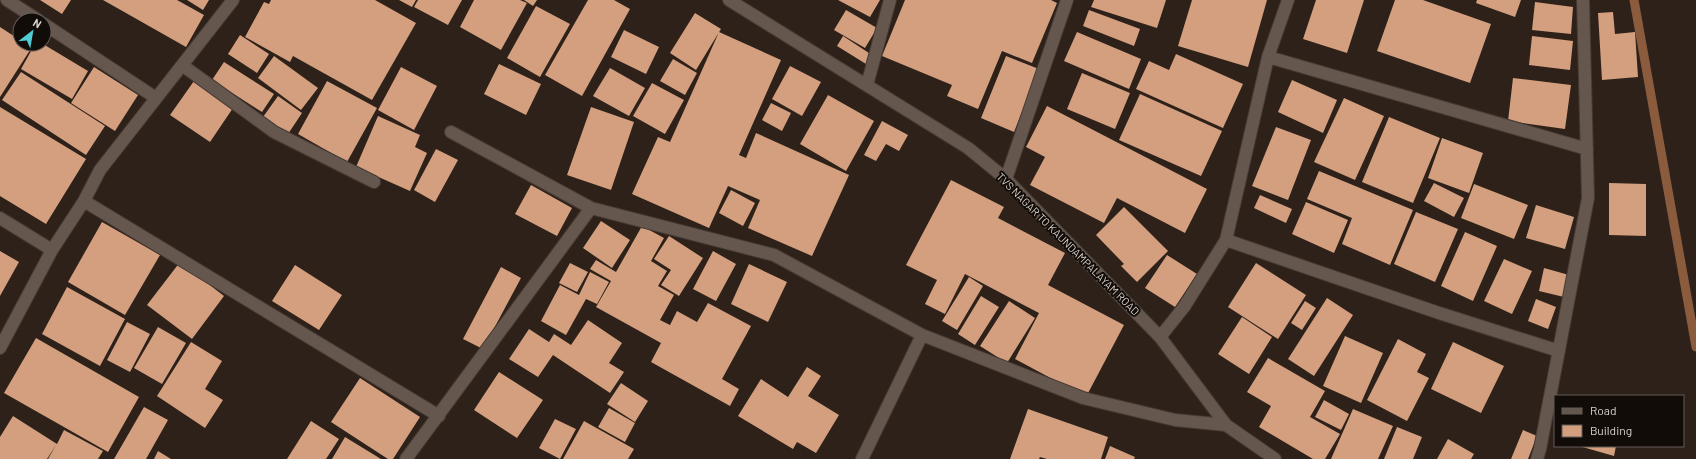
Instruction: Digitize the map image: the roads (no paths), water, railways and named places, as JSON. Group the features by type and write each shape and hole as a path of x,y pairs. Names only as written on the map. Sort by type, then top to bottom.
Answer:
{"street":[{"path":"7,0 26,12"},
{"path":"0,348 52,250 84,200 100,170 233,0"},
{"name":"TVS NAGAR TO KAUNDAMPALAYAM ROAD","path":"729,0 968,148 1006,179 1160,337 1226,425 1275,459"},
{"path":"866,85 890,0"},
{"path":"1006,179 1067,0"},
{"path":"1160,337 1184,307 1226,240 1268,57 1288,0"},
{"path":"1537,459 1588,198 1583,0"},
{"path":"52,29 156,98"},
{"path":"1268,57 1587,149"},
{"path":"182,65 274,132 374,182"},
{"path":"451,132 591,208 774,256 922,335 1083,398 1175,420 1226,425"},
{"path":"84,200 439,416"},
{"path":"406,459 591,208"},
{"path":"0,218 52,250"},
{"path":"1226,240 1439,313 1559,351"},
{"path":"862,459 922,335"}],"waterway":[{"path":"1634,0 1696,347"}]}
